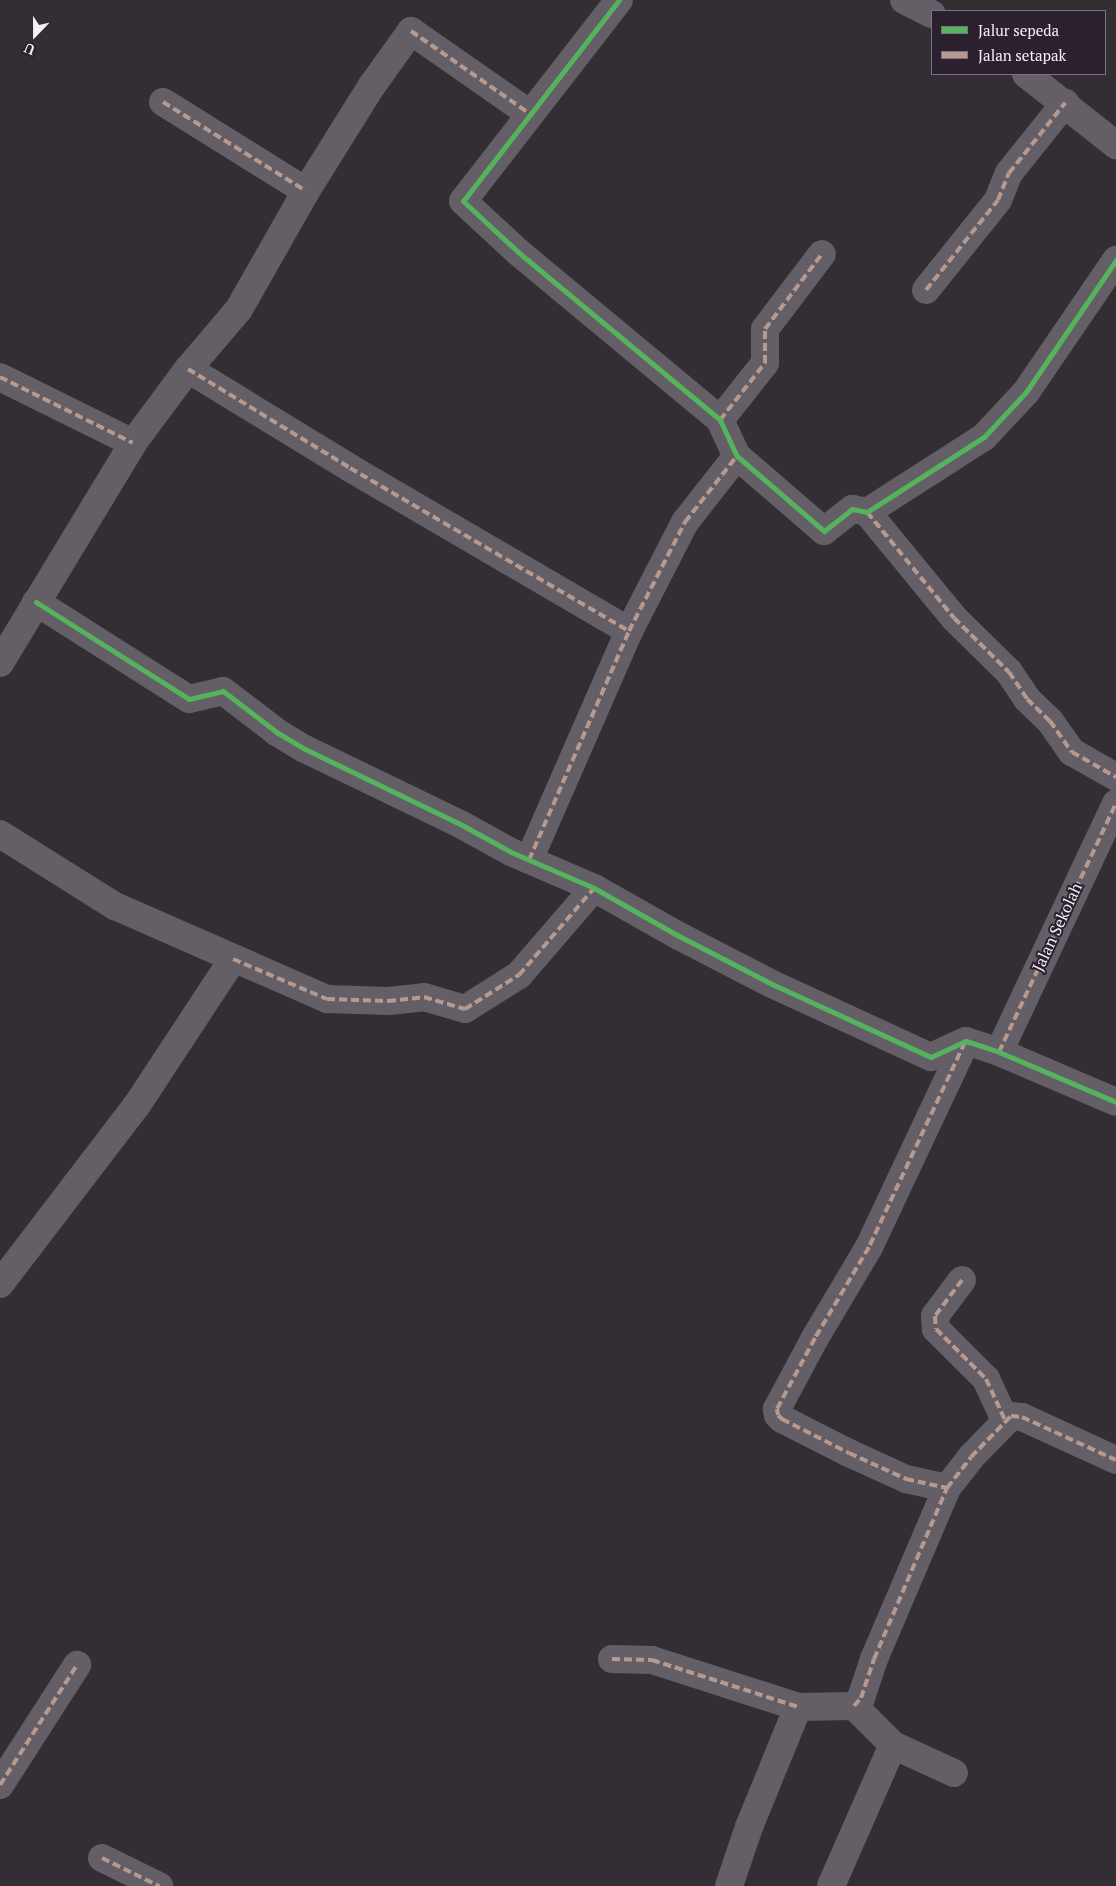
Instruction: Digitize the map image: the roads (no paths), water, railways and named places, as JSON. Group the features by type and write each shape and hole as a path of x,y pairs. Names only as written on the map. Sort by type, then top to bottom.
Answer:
{"street":[{"path":"619,0 463,201 518,252 720,420 737,456 824,531 852,509 867,512 954,618 1009,672 1027,700 1050,721 1072,752 1116,777"},
{"path":"904,0 931,14"},
{"path":"0,663 133,443 188,369 238,309 306,191 371,87 411,31 530,114"},
{"path":"1027,75 1116,145"},
{"path":"163,102 306,191"},
{"path":"926,290 998,200 1009,174 1065,103"},
{"path":"720,420 765,363 765,329 822,254"},
{"path":"867,512 984,437 1026,392 1116,260"},
{"path":"188,369 350,468 629,631"},
{"path":"0,376 133,443"},
{"path":"529,860 629,631 685,522 737,456"},
{"path":"36,602 189,699 223,691 278,733 305,749 529,860 594,888 772,984 931,1057 966,1041 999,1052 1116,1102"},
{"name":"Jalan Sekolah","path":"999,1052 1116,803"},
{"path":"0,834 114,906 327,999 388,1002 424,996 465,1009 519,975 594,888"},
{"path":"0,1284 138,1104 233,959"},
{"path":"946,1488 906,1479 849,1453 782,1419 778,1415 777,1409 869,1247 966,1041"},
{"path":"962,1280 935,1316 936,1329 986,1379 1005,1420"},
{"path":"854,1706 861,1698 874,1660 946,1488 971,1456 1005,1420 1011,1416 1022,1417 1116,1460"},
{"path":"612,1660 652,1660 798,1707 854,1706 893,1745 954,1773"},
{"path":"0,1785 77,1665"},
{"path":"729,1886 749,1827 798,1707"},
{"path":"831,1886 893,1745"},
{"path":"102,1858 159,1886"}]}
